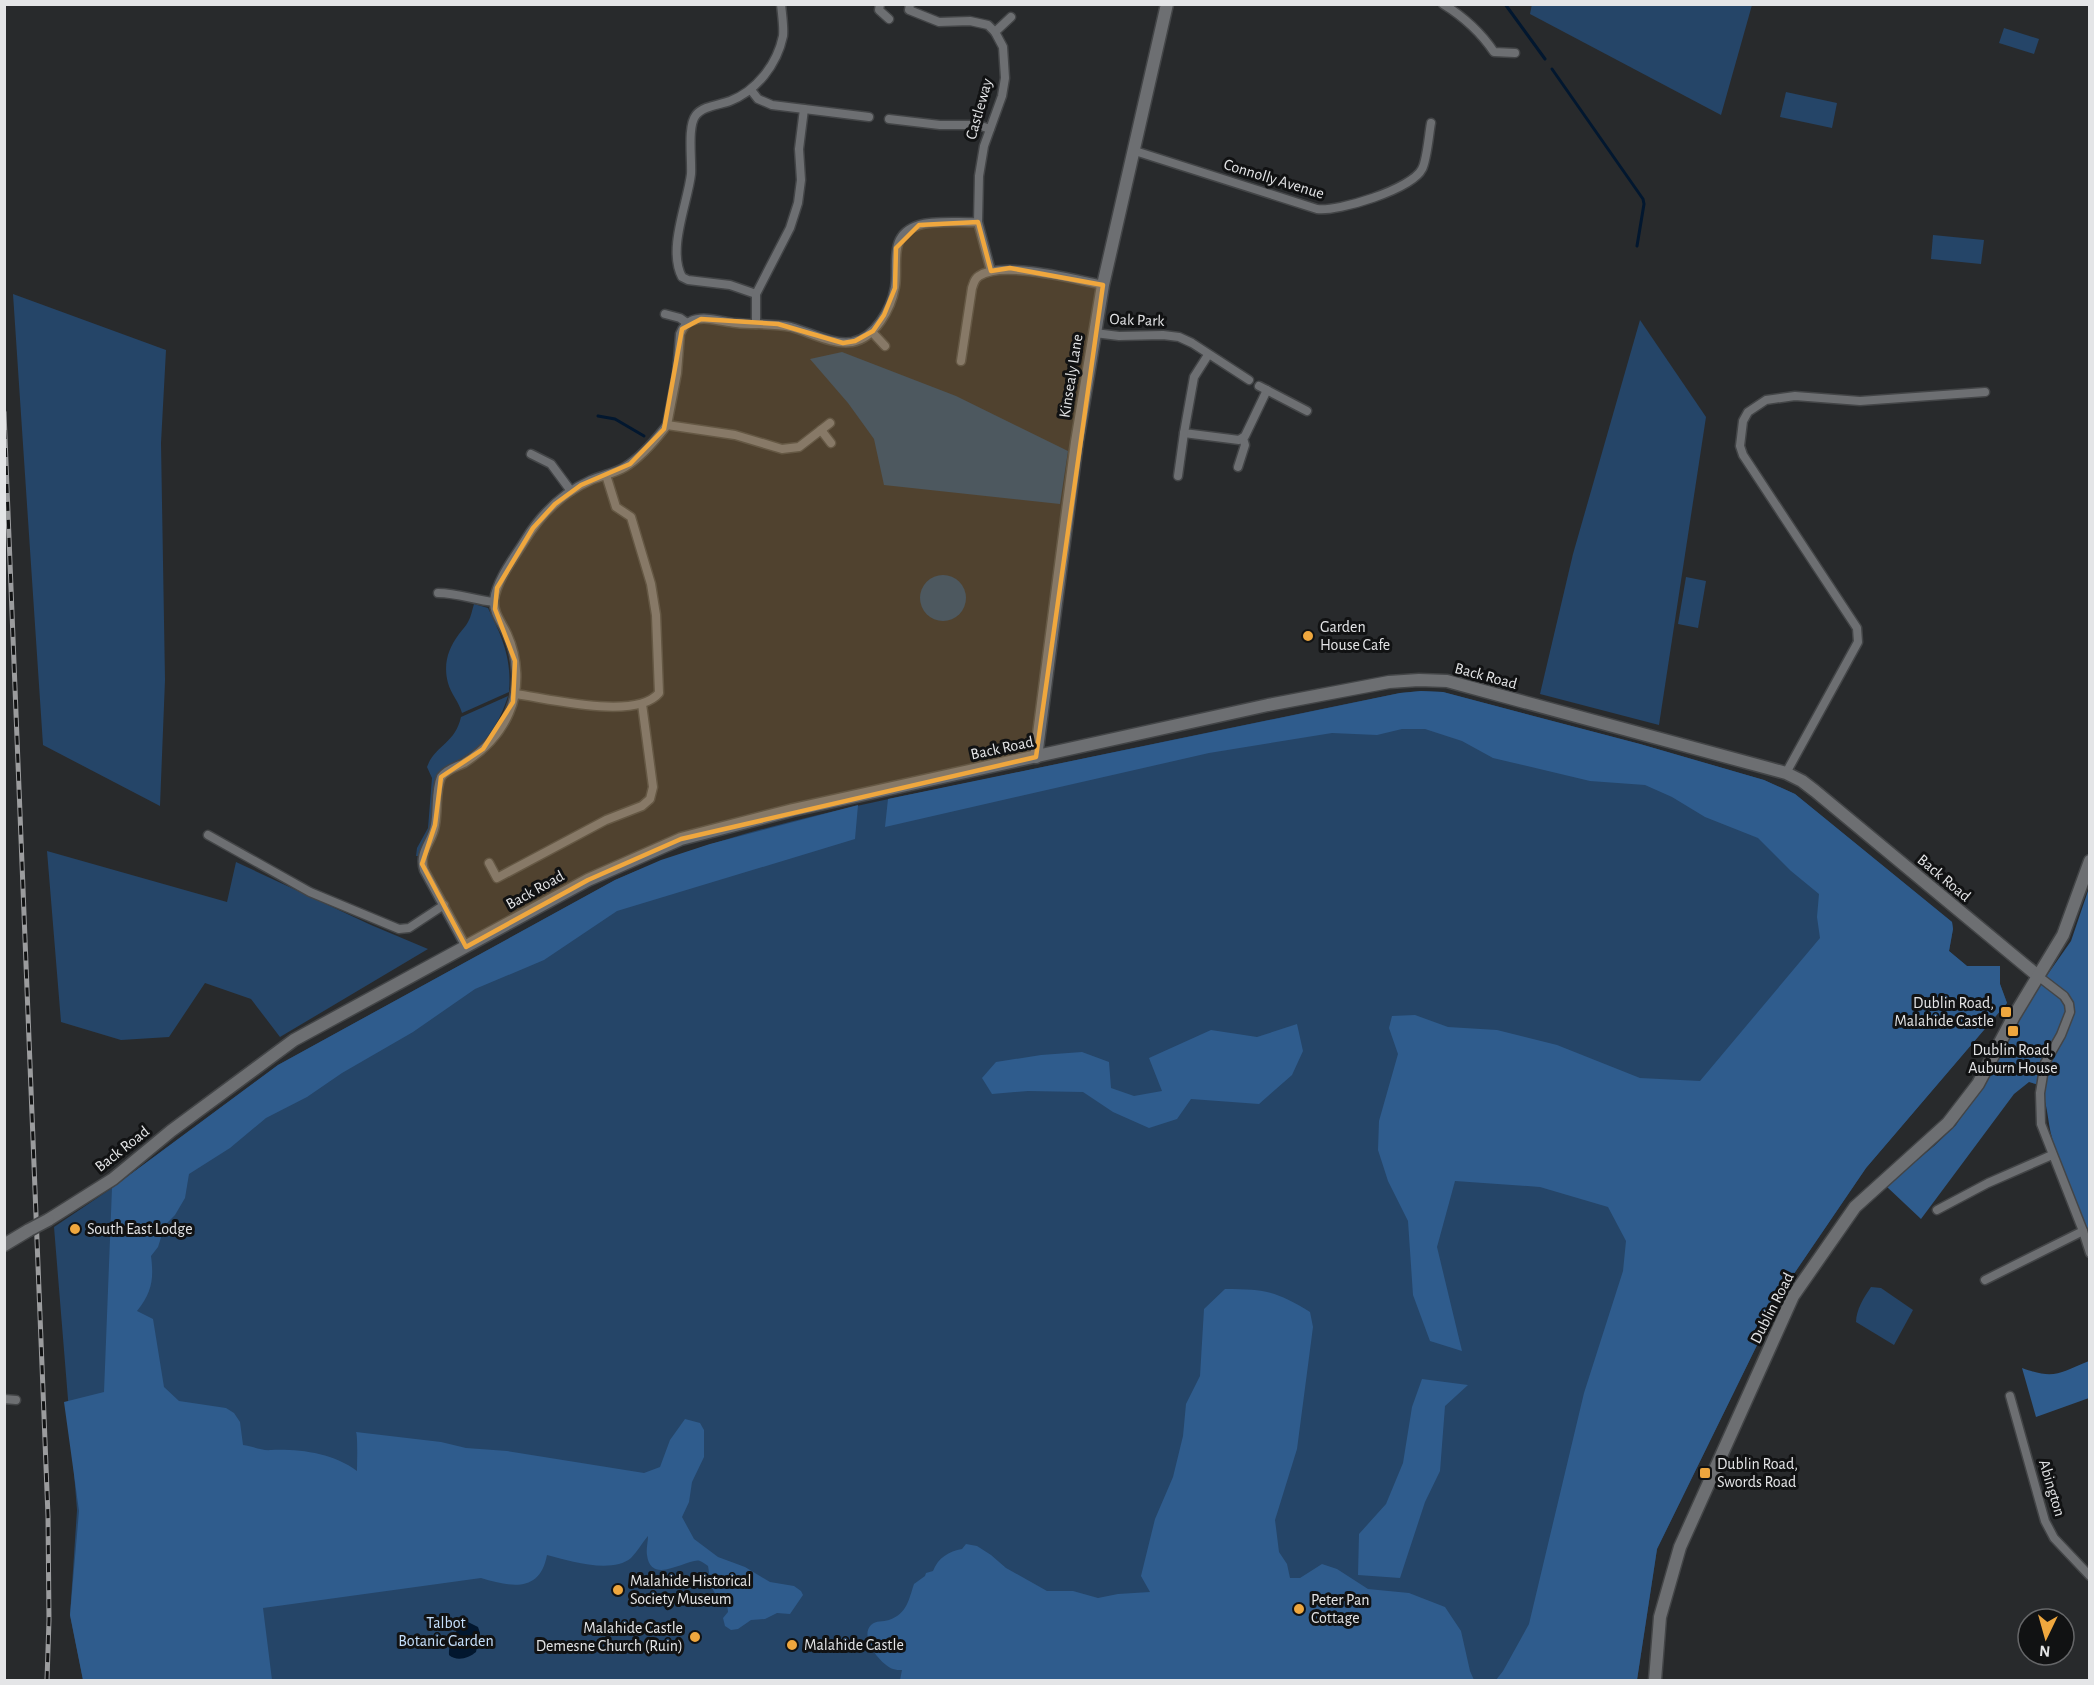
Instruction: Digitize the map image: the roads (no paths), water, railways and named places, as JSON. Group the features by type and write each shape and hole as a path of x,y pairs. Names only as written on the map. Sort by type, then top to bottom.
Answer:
{"street":[{"path":"756,294 722,283 688,280 682,277 677,261 680,226 691,175 692,127 695,116 703,110 730,101 751,90 770,68 783,35 781,4"},
{"path":"880,4 879,10 889,19"},
{"path":"910,4 909,10 939,22 970,21 988,25 995,32 1011,17"},
{"name":"Kinsealy Lane","path":"1036,757 1077,442 1103,285 1167,4"},
{"path":"1443,4 1461,16 1482,35 1494,52 1515,53"},
{"name":"Castleway","path":"991,271 978,222 979,176 984,146 1002,96 1005,78 1003,47 995,32"},
{"path":"751,90 763,103 869,117"},
{"path":"756,324 756,294 790,228 798,203 801,180 799,149 804,109"},
{"path":"889,119 940,125 978,125 990,129"},
{"name":"Connolly Avenue","path":"1135,151 1328,211 1372,199 1409,181 1422,169 1431,123"},
{"path":"466,947 422,864 426,844 435,825 439,782 444,772 473,757 494,737 506,720 515,694 516,672 513,651 494,602 497,588 533,528 555,504 572,491 594,478 623,468 636,459 667,425 677,374 680,334 687,323 700,319 737,324 778,324 843,342 855,341 872,332 884,315 895,288 896,248 901,238 919,225 978,222"},
{"path":"961,361 975,278 991,271 1010,268 1103,285"},
{"path":"665,314 680,318 687,323"},
{"path":"872,332 885,346"},
{"name":"Oak Park","path":"1095,333 1119,336 1179,337 1249,380"},
{"path":"1178,476 1194,377 1208,355"},
{"path":"1184,433 1239,440 1245,436 1263,388 1307,411"},
{"path":"1786,773 1858,642 1858,635 1857,628 1743,455 1740,446 1743,421 1748,412 1766,400 1795,396 1860,401 1985,392"},
{"path":"667,425 735,435 782,449 799,447 830,423"},
{"path":"821,430 831,443"},
{"path":"1238,467 1245,445 1242,438"},
{"path":"531,454 551,464 572,491"},
{"path":"515,694 600,708 642,704 655,698 660,688 655,606 643,555 631,517 616,507 613,502 606,475"},
{"path":"438,594 455,593 494,602"},
{"name":"Back Road","path":"4,1245 113,1179 171,1131 294,1040 588,880 681,839 793,810 1302,698 1389,682 1447,681 1786,773 1815,791 2038,976"},
{"path":"489,863 497,878 606,820 642,806 650,799 653,786 642,704"},
{"path":"208,835 310,892 399,929 409,928 444,905"},
{"name":"Dublin Road","path":"1655,1680 1660,1617 1680,1547 1793,1296 1855,1208 1948,1123 1978,1084 2063,935 2090,861"},
{"path":"2038,976 2064,996 2069,1004 2070,1012 2061,1035 2044,1063 2040,1093 2041,1124 2090,1253"},
{"path":"1937,1210 1988,1183 2052,1155"},
{"path":"1985,1280 2083,1232"},
{"name":"Abington","path":"2010,1396 2045,1521 2054,1538 2090,1576"},
{"path":"4,1400 16,1400"}],"waterway":[{"path":"1505,4 1545,59"},
{"path":"1552,69 1643,199 1637,246"},
{"path":"598,416 615,419 644,436"}],"railway":[{"path":"4,412 48,1516 47,1680"}],"place":[{"name":"Garden House Cafe","path":"1308,636"},
{"name":"Dublin Road, Malahide Castle","path":"2006,1012"},
{"name":"Dublin Road, Auburn House","path":"2013,1031"},
{"name":"South East Lodge","path":"75,1229"},
{"name":"Dublin Road, Swords Road","path":"1705,1473"},
{"name":"Malahide Historical Society Museum","path":"618,1590"},
{"name":"Peter Pan Cottage","path":"1299,1609"},
{"name":"Malahide Castle Demesne Church (Ruin)","path":"695,1637"},
{"name":"Malahide Castle","path":"792,1645"}],"park label":[{"name":"Talbot Botanic Garden","path":"446,1632"}]}
